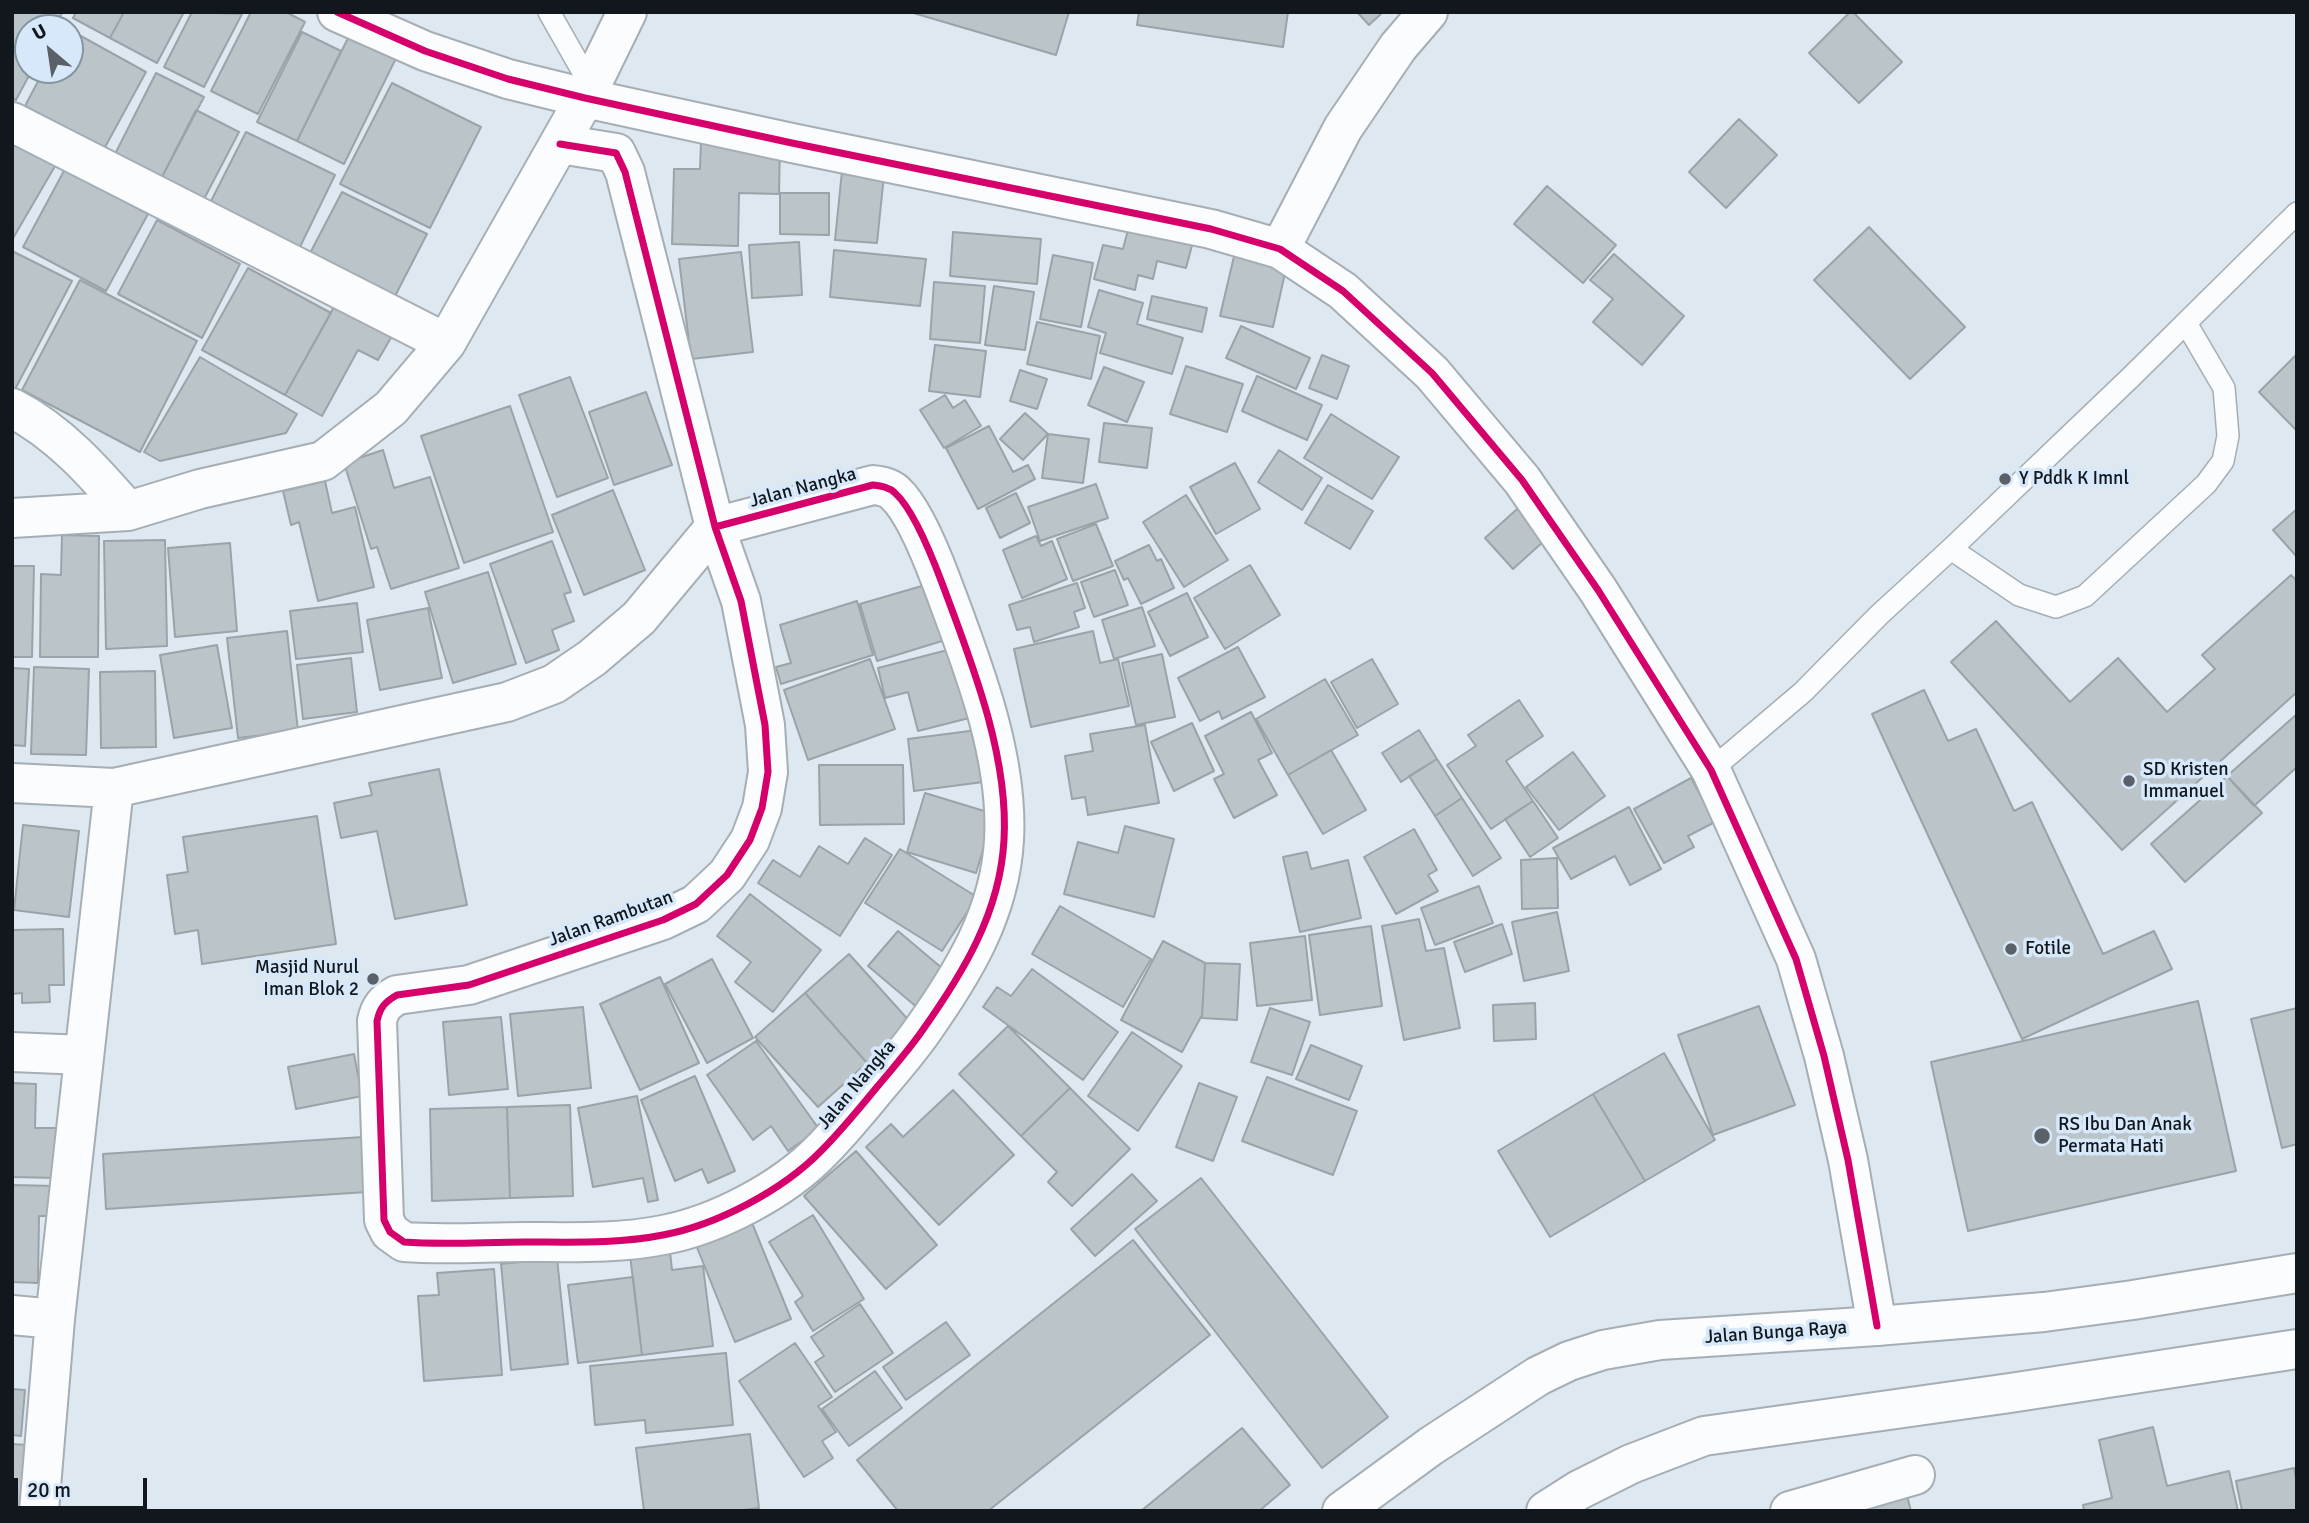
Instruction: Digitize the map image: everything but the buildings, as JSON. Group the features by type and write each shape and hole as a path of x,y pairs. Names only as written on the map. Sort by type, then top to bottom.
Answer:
{"street":[{"path":"337,12 425,51 508,79 588,92 792,143 1211,229 1280,249 1343,292 1432,373 1522,480 1598,590 1712,770 1799,971 1824,1056 1845,1147 1877,1326"},
{"path":"12,518 128,511 200,489 323,461 391,408 446,342 560,144 627,12"},
{"path":"1280,249 1343,128 1398,47 1428,12"},
{"path":"12,122 446,342"},
{"name":"Jalan Rambutan","path":"469,985 663,920 696,904 727,875 750,840 762,808 768,772 765,725 741,601 715,527 625,172 616,153 560,144"},
{"path":"12,408 26,415 85,461 128,511"},
{"name":"Jalan Nangka","path":"469,985 397,995 379,1009 377,1021 384,1220 390,1232 397,1239 412,1242 603,1242 665,1235 731,1213 775,1188 820,1153 913,1044 952,988 978,941 998,890 1004,839 1003,789 974,671 932,556 904,503 894,491 873,485 715,527"},
{"path":"12,783 114,788 507,702 554,684 592,658 639,618 715,527"},
{"path":"39,1511 55,1319 114,788"},
{"path":"12,1052 84,1055"},
{"name":"Jalan Bunga Raya","path":"1342,1511 1431,1446 1538,1377 1602,1350 1660,1340 2044,1312 2297,1273"},
{"path":"12,1315 55,1319"},
{"path":"1546,1511 1585,1501 1631,1464 1704,1436 2010,1394 2297,1349"},
{"path":"1790,1511 1915,1475"}],"lane":[{"path":"549,12 588,92"},
{"path":"1712,770 1803,691 2297,213"},
{"path":"1951,549 2019,596 2056,607 2085,596 2206,484 2223,461 2228,436 2224,388 2186,323"}],"cycle path":[{"path":"337,12 425,51 508,79 792,143 1211,229 1280,249 1343,291 1432,373 1522,480 1598,590 1711,770 1796,959 1824,1056 1848,1160 1877,1326"},
{"path":"560,144 616,153 625,172 715,527 741,601 765,725 768,772 762,808 750,840 727,875 696,904 663,920 469,985 397,995 384,1005 377,1021 384,1220 390,1232 404,1242 629,1240 684,1230 748,1204 806,1165 850,1120 922,1031 952,987 977,941 987,917 1001,867 1004,808 1000,775 986,709 965,644 934,561 909,511 893,491 873,485 715,527"}],"place":[{"name":"Y Pddk K Imnl","path":"2005,479"},
{"name":"SD Kristen Immanuel","path":"2129,781"},
{"name":"Fotile","path":"2011,949"},
{"name":"Masjid Nurul Iman Blok 2","path":"373,979"},
{"name":"RS Ibu Dan Anak Permata Hati","path":"2042,1136"}]}
